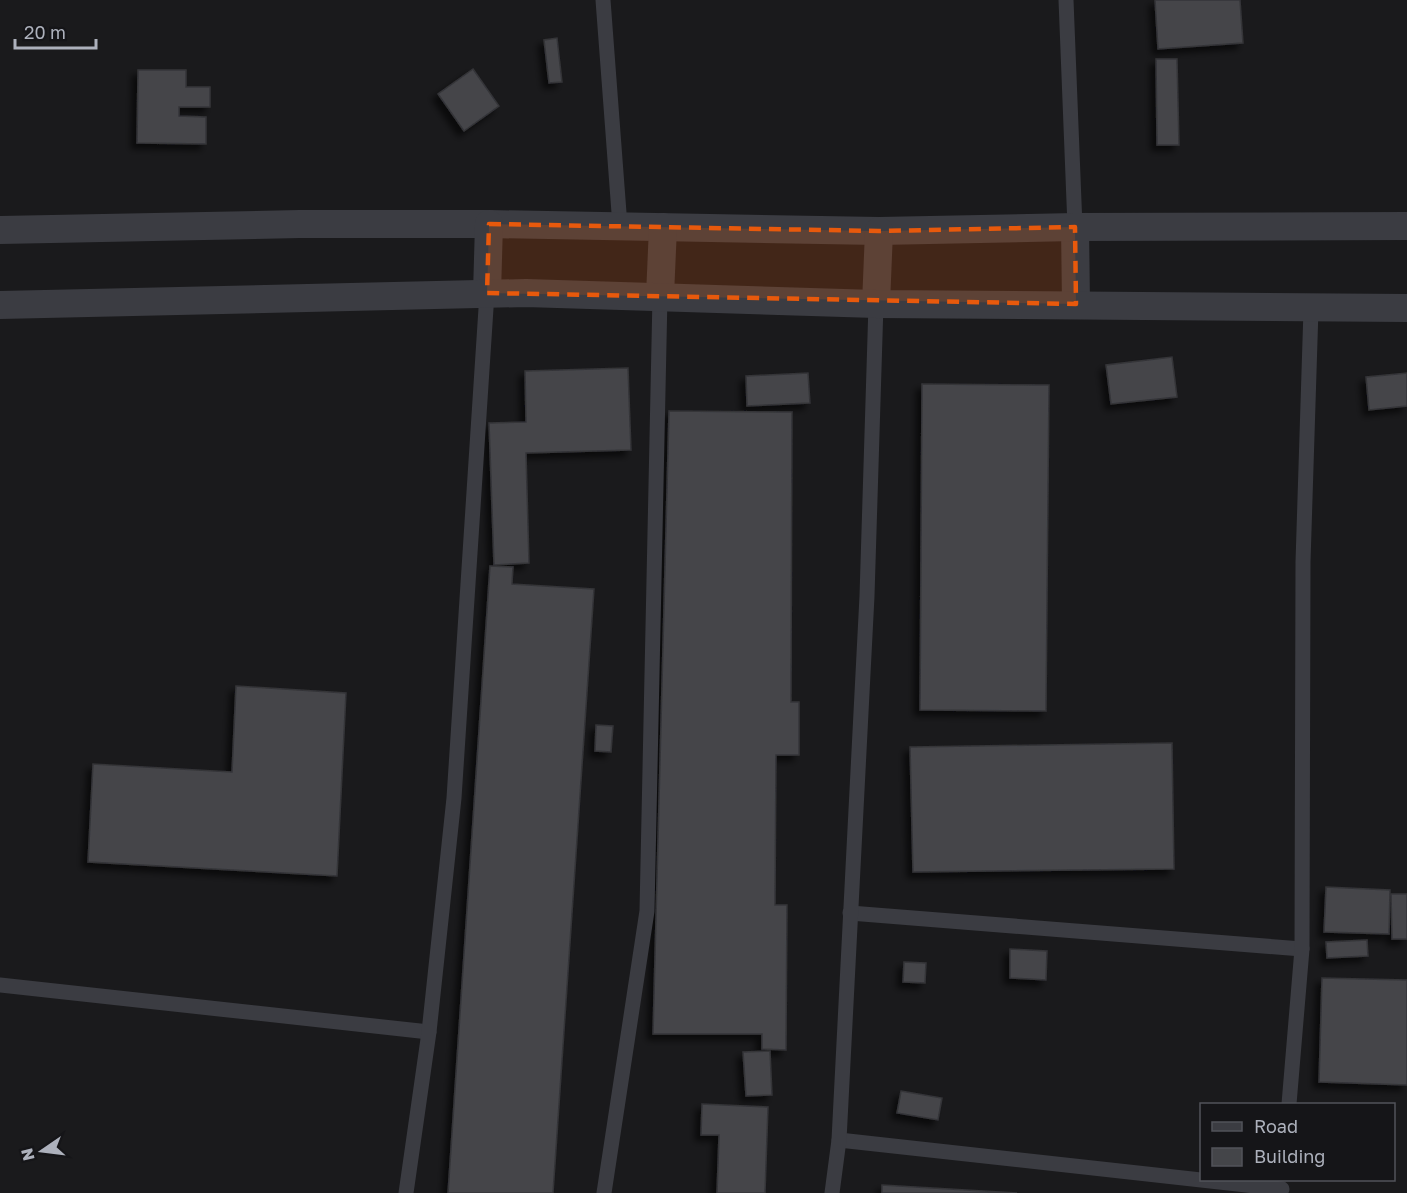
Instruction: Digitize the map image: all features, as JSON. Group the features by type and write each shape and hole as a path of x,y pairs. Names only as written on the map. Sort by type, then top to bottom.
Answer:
{"street":[{"path":"0,230 289,224 489,224 879,231 1076,227 1407,226"},
{"path":"487,293 489,224"},
{"path":"660,296 663,227"},
{"path":"1076,227 1076,304"},
{"path":"876,304 879,231"},
{"path":"0,305 487,293 660,296 876,304 1407,308"}],"lane":[{"path":"603,0 620,226"},
{"path":"1066,0 1076,227"},
{"path":"406,1193 429,1032 454,798 487,293"},
{"path":"604,1193 647,911 660,296"},
{"path":"832,1193 839,1140 867,596 876,304"},
{"path":"1289,1103 1302,949 1304,562 1311,309"},
{"path":"850,913 1302,949"},
{"path":"0,985 429,1032"},
{"path":"839,1140 1200,1178"},
{"path":"1225,1181 1282,1187"}],"highlighted area":[{"path":"489,224 879,231 1075,227 1076,304 487,293"}],"building":[{"path":"1155,0 1240,0 1243,43 1158,49"},
{"path":"557,38 562,82 549,83 544,40"},
{"path":"1156,59 1177,59 1179,145 1157,145"},
{"path":"473,69 499,106 464,131 438,94"},
{"path":"138,70 186,70 186,87 210,87 210,107 179,107 179,116 206,117 206,144 137,143"},
{"path":"1172,357 1177,397 1111,404 1106,365"},
{"path":"628,368 631,450 526,453 529,563 494,565 489,423 526,422 525,371"},
{"path":"808,373 810,403 747,406 746,376"},
{"path":"1407,373 1407,406 1369,410 1366,377"},
{"path":"922,384 1049,385 1046,711 920,710"},
{"path":"669,411 792,412 791,702 799,702 799,755 776,755 775,905 787,905 786,1050 762,1049 762,1034 653,1034"},
{"path":"490,566 513,567 512,584 594,589 553,1193 448,1193"},
{"path":"236,686 346,693 337,876 88,862 93,764 232,772"},
{"path":"596,725 613,726 611,752 595,751"},
{"path":"1172,743 1174,869 913,872 910,747"},
{"path":"1326,887 1390,890 1389,934 1324,932"},
{"path":"1391,894 1407,894 1407,939 1392,939"},
{"path":"1367,940 1368,956 1327,958 1326,942"},
{"path":"1010,949 1047,951 1046,980 1010,978"},
{"path":"904,962 926,963 925,983 903,982"},
{"path":"1322,978 1407,980 1407,1085 1319,1082"},
{"path":"770,1051 772,1095 746,1096 743,1052"},
{"path":"901,1091 942,1098 938,1120 897,1113"},
{"path":"702,1104 768,1107 765,1193 717,1193 719,1135 701,1135"},
{"path":"882,1185 1017,1193 882,1193"}]}
